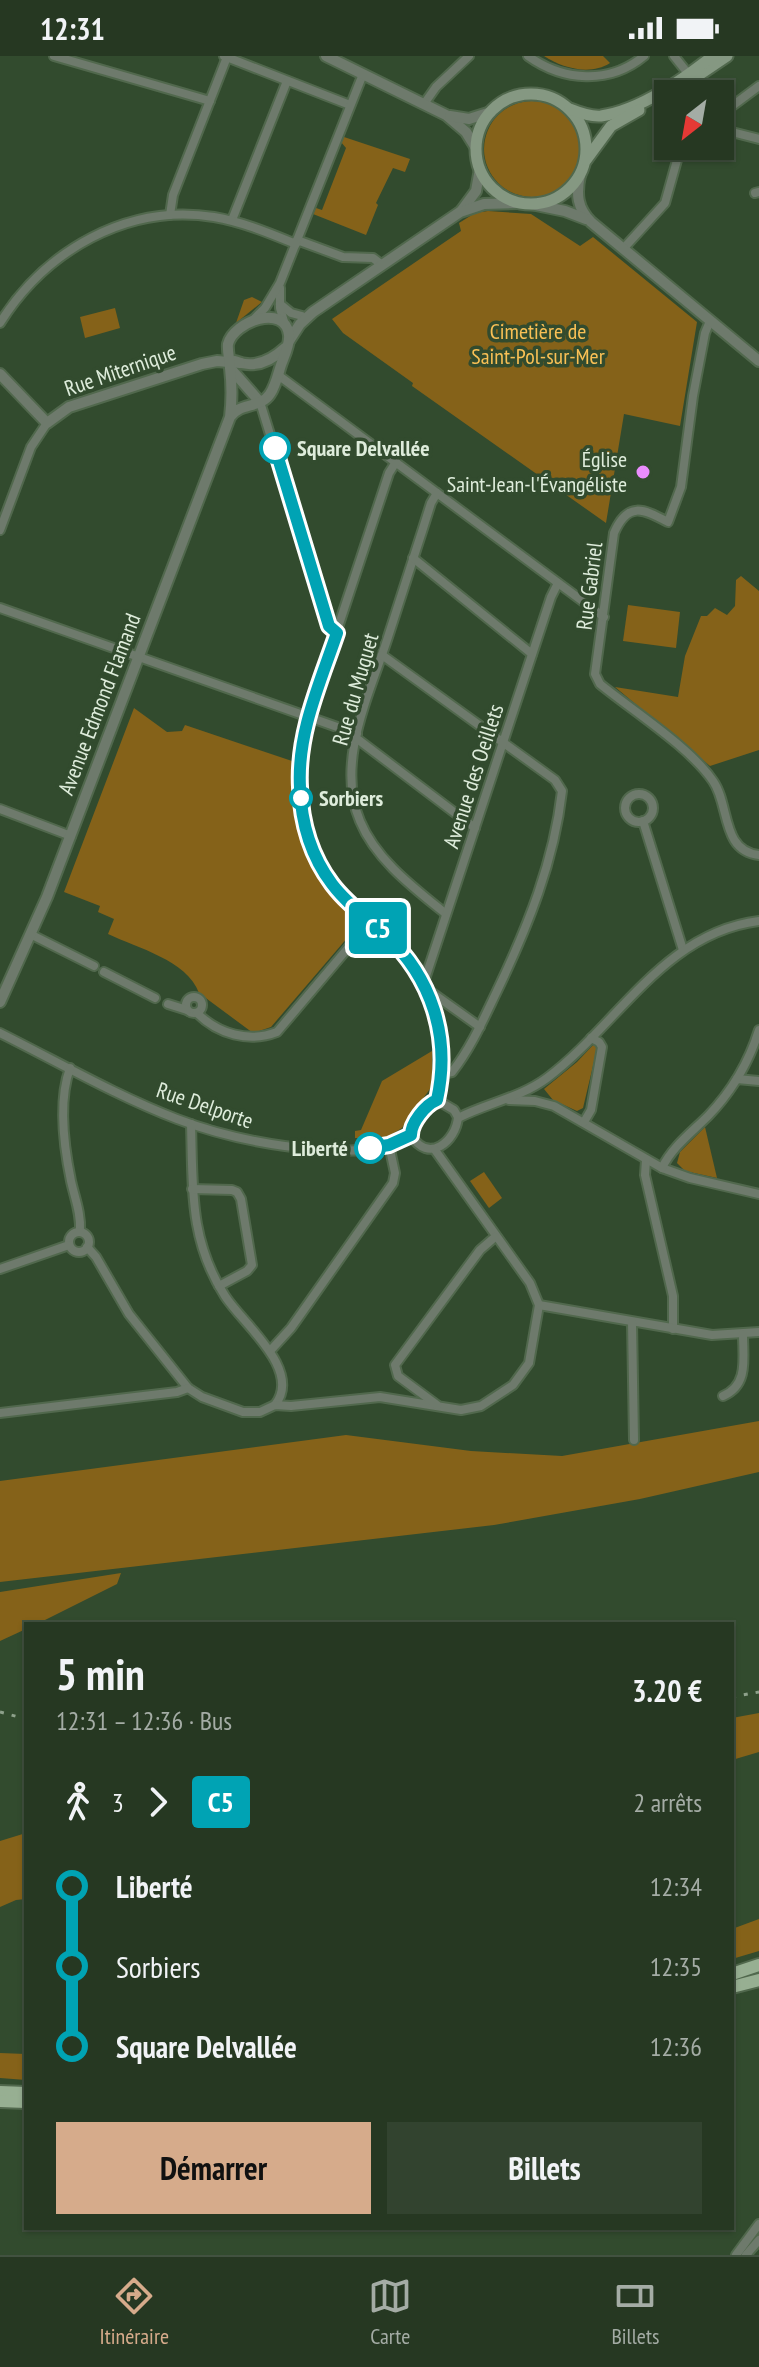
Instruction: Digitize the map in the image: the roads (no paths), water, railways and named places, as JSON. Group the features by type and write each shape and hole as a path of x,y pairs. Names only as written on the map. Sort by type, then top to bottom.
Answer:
{"main road":[{"path":"686,80 713,56"},
{"path":"691,76 727,56"},
{"path":"654,98 602,116 587,115 549,97 528,94 507,99 491,112 481,127 476,148 480,169 495,190 526,204 549,201 561,196 580,175 585,162 614,123 654,101"},
{"path":"567,107 578,119 584,133 585,162"},
{"path":"734,1973 759,1965"},
{"path":"734,1986 758,1980"},
{"path":"0,2092 24,2093"},
{"path":"0,2101 24,2102"}],"street":[{"path":"54,56 210,101"},
{"path":"170,215 172,198 226,56 350,105"},
{"path":"326,56 446,115 466,132 476,148"},
{"path":"424,104 434,89 469,56"},
{"path":"528,56 558,72 590,77 620,71 644,56"},
{"path":"674,56 691,76"},
{"path":"230,417 236,332 265,308 280,283 363,74"},
{"path":"232,220 287,81"},
{"path":"734,105 759,86"},
{"path":"446,115 469,119 491,112"},
{"path":"734,133 759,139"},
{"path":"623,249 665,203 677,160"},
{"path":"460,212 476,191 480,169"},
{"path":"580,175 578,202 591,222 759,361"},
{"path":"251,322 264,318 283,323 308,314 460,212 484,204 526,204 569,212 591,222"},
{"path":"0,323 29,283 74,246 118,226 170,215 232,220 343,257 373,258 382,265"},
{"path":"230,417 239,407 260,402 271,392 278,375 289,342 280,304 280,283"},
{"path":"280,304 291,313 308,314"},
{"path":"209,362 220,354 253,365 268,360 282,351 308,314"},
{"name":"Rue Gabriel","path":"710,321 693,396 685,466 668,522 637,509 626,515 617,526 611,551 596,679 707,773 717,788 734,841 747,852 759,855"},
{"path":"209,362 232,358"},
{"path":"232,358 260,402 329,626 337,633"},
{"name":"Rue Miternique","path":"47,423 69,407 209,362"},
{"path":"0,374 47,423 31,447 0,530"},
{"path":"278,375 604,617"},
{"name":"Avenue Edmond Flamand","path":"0,1002 32,935 71,836 230,417"},
{"path":"396,462 389,473 308,717 300,778 307,834 317,860 333,886 401,951 425,986 439,1027 442,1074 437,1100"},
{"name":"Rue du Muguet","path":"437,493 431,503 356,736 352,786 355,807 364,829 385,859 446,914"},
{"path":"413,558 532,654"},
{"name":"Avenue des Oeillets","path":"425,986 446,914 558,583"},
{"path":"0,608 356,736 475,828"},
{"path":"382,655 555,780 562,793 540,893 480,1027 454,1070 442,1074"},
{"path":"0,809 71,836"},
{"path":"643,821 683,950"},
{"path":"458,1118 521,1094 544,1080 591,1038 644,982 683,950 725,930 759,921"},
{"path":"168,1004 197,1013 240,1037 254,1038 277,1032 370,922"},
{"path":"32,935 94,966"},
{"path":"104,972 155,998"},
{"path":"425,986 480,1027"},
{"path":"187,1010 187,1000 196,997 202,1005 197,1013"},
{"path":"662,1168 671,1153 719,1104 737,1079 759,1030"},
{"name":"Rue Delporte","path":"0,1033 166,1115 245,1140 291,1148 348,1150 389,1145 411,1135"},
{"path":"584,1122 591,1110 602,1047 591,1038"},
{"path":"70,1068 66,1082 65,1127 71,1180 80,1213 80,1231"},
{"path":"737,1079 759,1081"},
{"path":"437,1100 454,1110 458,1118 455,1128 441,1147 435,1150 424,1148 411,1135 411,1128 429,1104 437,1100"},
{"path":"496,1102 540,1101 558,1107 662,1168 690,1178 759,1194"},
{"path":"80,1231 89,1238 87,1247 129,1314 188,1388 199,1396 239,1412 265,1411 275,1405 282,1393 282,1381 270,1351 219,1286 199,1238 192,1189 191,1124"},
{"path":"270,1351 289,1331 393,1183 395,1173 389,1145"},
{"path":"275,1405 384,1397 465,1410 478,1407 502,1394 522,1375 532,1352 539,1305 530,1283 435,1150"},
{"path":"646,1160 645,1173 674,1301 673,1329"},
{"path":"192,1189 232,1190 241,1199 252,1265 219,1286"},
{"path":"69,1245 71,1235 80,1231"},
{"path":"440,1407 398,1376 395,1368 397,1361 482,1248 495,1237"},
{"path":"69,1245 78,1252 87,1247"},
{"path":"0,1269 69,1245"},
{"path":"539,1305 712,1335 759,1332"},
{"path":"632,1322 634,1440"},
{"path":"723,1396 732,1392 741,1380 743,1334"},
{"path":"0,1413 174,1393 188,1388"},
{"path":"736,2255 759,2224"},
{"path":"746,2255 759,2240"}],"railway":[{"path":"734,1697 759,1692"},
{"path":"0,1712 24,1718"}],"place":[{"name":"Square Delvallée","path":"275,448"},
{"name":"Église Saint-Jean-l'Évangéliste","path":"643,472"},
{"name":"Sorbiers","path":"301,798"},
{"name":"Liberté","path":"370,1148"}],"park label":[{"name":"Cimetière de Saint-Pol-sur-Mer","path":"538,344"}]}
